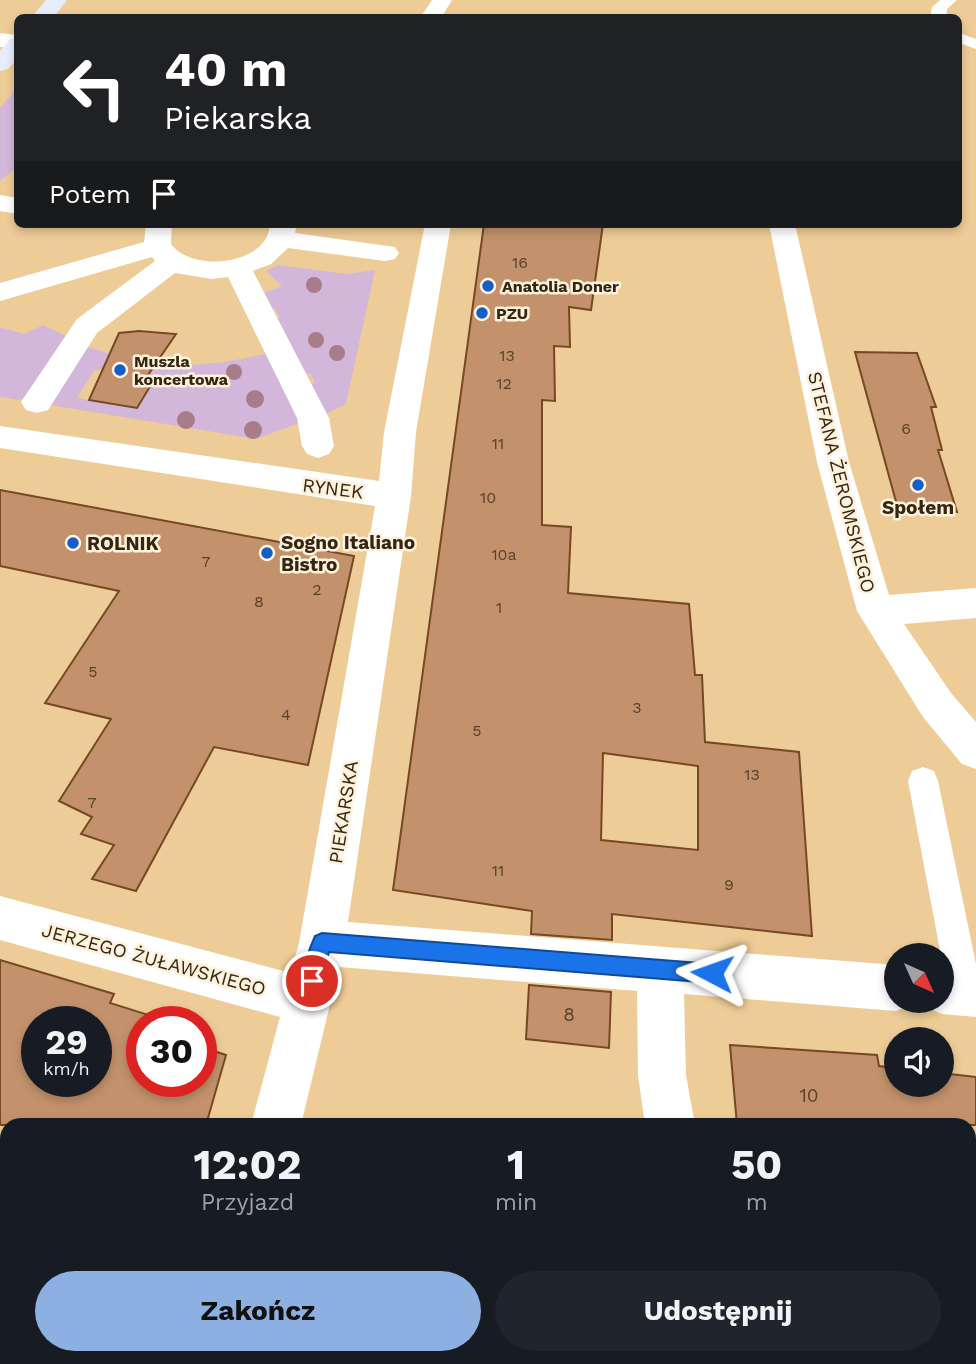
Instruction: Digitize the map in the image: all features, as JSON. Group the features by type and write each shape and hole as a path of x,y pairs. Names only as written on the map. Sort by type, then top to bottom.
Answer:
{"street":[{"path":"45,14 57,0"},
{"path":"0,64 14,48"},
{"path":"394,496 400,432 437,228"},
{"name":"STEFANA ŻEROMSKIEGO","path":"783,228 833,462 875,611 937,705 976,751"},
{"path":"163,244 202,270 237,267 257,260 272,250 283,231 385,253"},
{"path":"0,292 163,244"},
{"path":"37,402 87,326 163,244"},
{"path":"237,267 321,434"},
{"name":"RYNEK","path":"0,438 394,496"},
{"name":"PIEKARSKA","path":"278,1118 322,943 394,496"},
{"path":"875,611 976,603"},
{"name":"JERZEGO ŻUŁAWSKIEGO","path":"0,918 307,1001"},
{"path":"322,943 884,987"},
{"path":"660,969 662,1075 669,1118"}],"lane":[{"path":"939,14 940,7 949,0"},
{"path":"922,781 961,993"}],"shaded area":[{"path":"14,92 14,169 0,181 0,108"},
{"path":"278,265 346,274 375,270 346,404 324,415 309,385 315,382 310,373 303,375 274,320 280,317 275,309 270,310 261,294 282,286 266,271"},
{"path":"43,325 68,337 31,393 19,400 0,397 0,327 24,334"},
{"path":"85,346 108,353 110,367 94,371 77,398 136,408 154,380 142,370 152,363 211,363 269,353 302,422 256,439 50,405"}],"building":[{"path":"483,228 602,228 591,310 569,307 570,347 554,346 555,401 542,400 542,525 571,527 568,593 689,604 695,675 702,675 705,742 799,752 812,936 612,914 612,940 531,934 532,911 393,890","holes":["603,753 698,766 698,850 601,840"]},
{"name":"Muszla koncertowa","path":"139,331 176,334 148,375 154,380 137,408 89,400 119,333"},
{"path":"855,352 917,353 936,407 931,407 942,450 938,450 957,512 898,509"},
{"path":"0,490 354,556 308,765 214,747 136,891 92,879 114,845 81,834 92,817 59,801 111,719 45,703 119,591 0,566"},
{"path":"0,960 114,994 110,1003 126,1008 126,1097 214,1097 208,1118 0,1118"},
{"path":"529,985 611,992 609,1048 526,1039"},
{"path":"730,1045 877,1055 879,1066 884,1067 884,1097 954,1097 954,1074 976,1077 976,1118 736,1118"},
{"path":"217,1052 226,1055 217,1086"}],"place":[{"name":"Anatolia Doner","path":"488,286"},
{"name":"PZU","path":"482,313"},
{"name":"Muszla koncertowa","path":"120,370"},
{"name":"Społem","path":"918,485"},
{"name":"ROLNIK","path":"73,543"},
{"name":"Sogno Italiano Bistro","path":"267,553"}],"route":[{"path":"312,981 322,943 712,973"}]}
